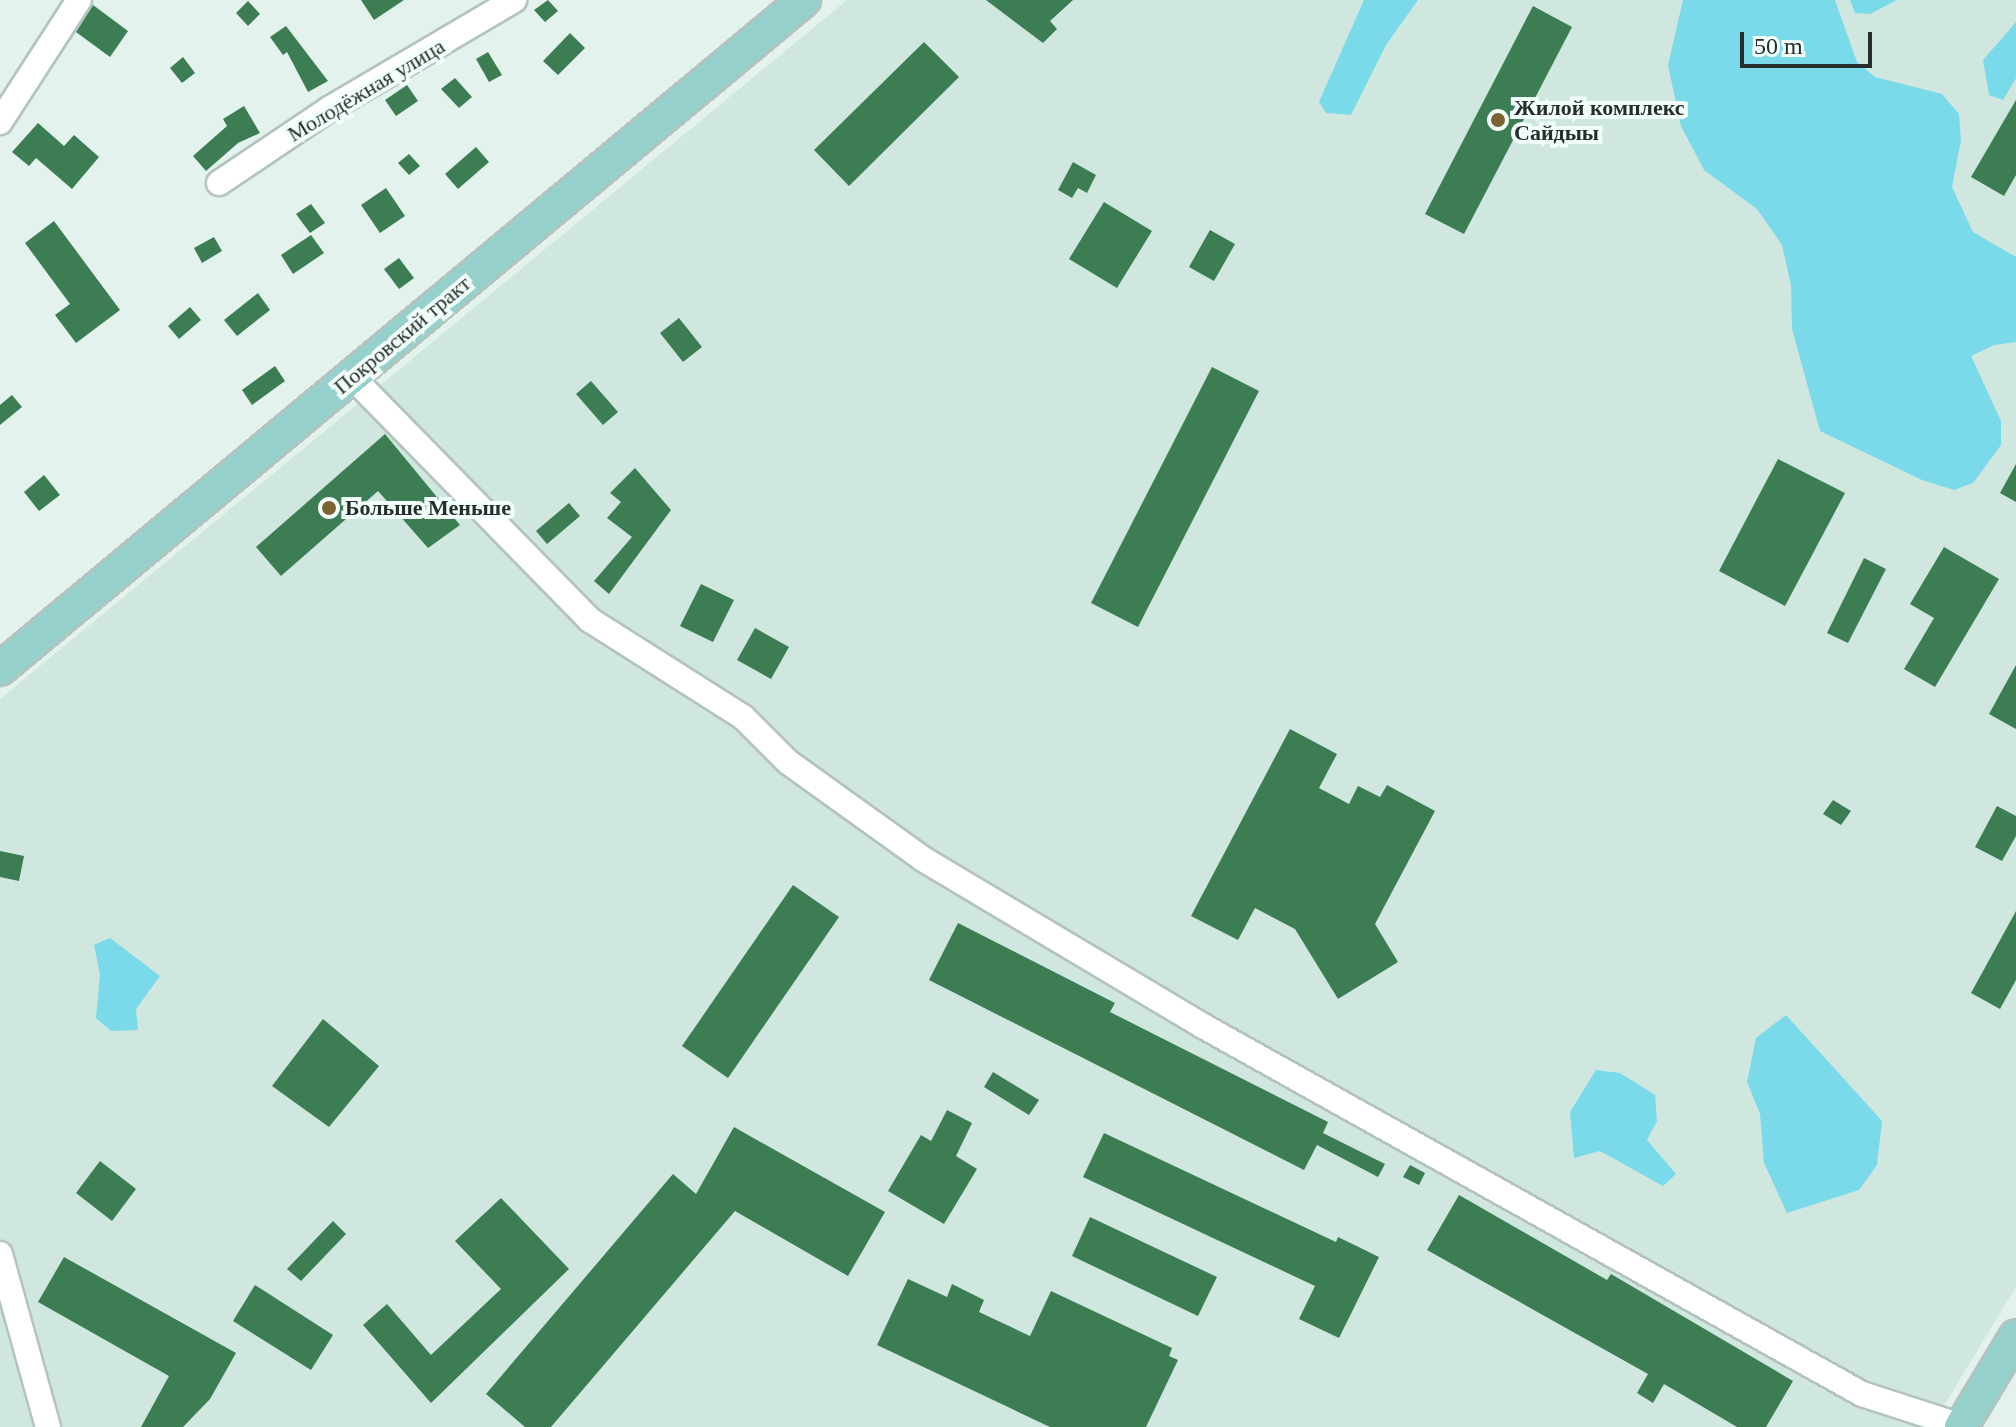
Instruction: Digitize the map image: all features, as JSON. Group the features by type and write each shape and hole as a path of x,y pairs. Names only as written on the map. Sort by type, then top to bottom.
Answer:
{"main road":[{"name":"Покровский тракт","path":"0,669 804,0"},
{"path":"1961,1426 2016,1336"}],"street":[{"path":"0,122 79,0"},
{"name":"Молодёжная улица","path":"219,183 329,109 514,0"},
{"path":"352,377 590,620 743,717 788,762 923,859 1217,1034 1793,1357 1862,1394 1961,1426"},
{"path":"0,1254 48,1427"}],"shaded area":[{"path":"847,0 2016,0 2016,1287 1931,1427 0,1427 0,699"}],"water":[{"path":"1364,0 1418,0 1386,45 1351,115 1326,113 1319,102"},
{"path":"1683,0 1835,0 1857,62 1875,77 1942,94 1959,114 1961,140 1952,187 1973,232 2016,257 2016,342 1994,345 1971,356 2001,421 2001,445 1973,483 1954,490 1922,480 1820,431 1792,329 1791,285 1782,245 1757,209 1704,170 1681,126 1668,65"},
{"path":"1850,0 1897,0 1870,14 1855,13"},
{"path":"2016,22 2016,78 2003,100 1989,95 1983,60"},
{"path":"110,938 160,976 136,1009 138,1030 111,1031 96,1018 100,975 94,945"},
{"path":"1786,1015 1882,1121 1877,1165 1859,1190 1787,1213 1764,1163 1760,1114 1747,1082 1756,1038"},
{"path":"1596,1070 1620,1073 1655,1095 1657,1121 1647,1140 1676,1174 1663,1186 1600,1151 1574,1158 1570,1112"}],"building":[{"path":"361,0 404,0 374,20"},
{"path":"548,0 558,11 545,22 534,10"},
{"path":"986,0 1073,0 1050,21 1057,29 1043,43"},
{"path":"248,1 260,14 248,26 236,13"},
{"path":"93,5 128,31 110,57 76,32"},
{"name":"Жилой комплекс Сайдыы","path":"1533,6 1572,27 1464,234 1425,214"},
{"path":"286,26 328,81 308,92 287,52 283,55 270,37"},
{"path":"570,33 585,48 558,75 543,61"},
{"path":"924,42 959,77 849,186 814,150"},
{"path":"488,52 502,75 489,82 476,59"},
{"path":"183,57 195,73 182,83 170,68"},
{"path":"455,78 472,97 459,108 441,89"},
{"path":"407,85 418,101 396,116 385,100"},
{"path":"2016,100 2016,175 2004,196 1971,177"},
{"path":"244,106 260,133 238,143 206,171 193,156 227,126 223,119"},
{"path":"38,123 64,146 74,135 99,157 72,189 36,158 29,166 12,152"},
{"path":"476,147 489,162 458,189 445,174"},
{"path":"409,154 420,166 409,175 398,163"},
{"path":"1073,162 1096,175 1087,193 1078,188 1072,198 1058,190"},
{"path":"386,188 405,216 380,233 361,205"},
{"path":"1104,202 1152,231 1117,288 1069,259"},
{"path":"311,204 325,223 310,233 296,214"},
{"path":"54,221 120,310 76,343 55,315 70,304 25,243"},
{"path":"1210,230 1235,244 1214,281 1189,267"},
{"path":"311,235 324,253 293,274 281,255"},
{"path":"214,237 222,251 202,263 194,248"},
{"path":"399,258 414,278 399,289 384,269"},
{"path":"258,293 270,310 237,336 224,320"},
{"path":"190,307 201,320 179,339 168,326"},
{"path":"679,318 702,347 683,362 660,333"},
{"path":"275,366 285,381 252,405 242,390"},
{"path":"1212,367 1259,391 1138,627 1091,603"},
{"path":"591,381 618,412 603,425 576,394"},
{"path":"12,395 22,407 0,425 0,405"},
{"name":"Больше Меньше","path":"385,434 460,525 428,548 378,491 281,576 256,547"},
{"path":"1778,459 1845,493 1785,606 1719,571"},
{"path":"2016,464 2016,502 2000,493"},
{"path":"635,468 671,510 609,594 594,581 632,537 607,518 621,502 610,493"},
{"path":"44,475 60,495 39,511 24,492"},
{"path":"569,503 580,516 547,544 536,531"},
{"path":"1944,547 1999,579 1935,687 1904,669 1934,618 1910,604"},
{"path":"1864,558 1886,569 1848,643 1827,633"},
{"path":"701,584 734,600 713,642 680,626"},
{"path":"755,628 789,647 771,679 737,660"},
{"path":"2016,665 2016,729 1989,714"},
{"path":"1290,729 1337,754 1319,788 1349,804 1358,786 1380,797 1387,785 1435,811 1375,924 1398,962 1338,999 1295,929 1255,908 1238,940 1191,916"},
{"path":"1833,800 1851,811 1841,825 1823,814"},
{"path":"1997,806 2016,816 2016,836 2002,861 1975,847"},
{"path":"0,851 24,856 19,881 0,877"},
{"path":"793,885 839,917 728,1078 682,1046"},
{"path":"2016,911 2016,980 2000,1009 1971,993"},
{"path":"958,923 1115,1003 1110,1012 1328,1122 1323,1133 1385,1164 1378,1177 1317,1145 1304,1170 929,980"},
{"path":"323,1019 379,1066 329,1127 272,1086"},
{"path":"993,1072 1039,1100 1029,1115 984,1087"},
{"path":"947,1110 972,1123 956,1156 977,1169 944,1224 888,1191 921,1135 931,1141"},
{"path":"734,1127 885,1212 848,1276 735,1211 551,1427 525,1427 486,1394 673,1174 696,1194"},
{"path":"1104,1133 1336,1242 1338,1237 1379,1257 1339,1338 1299,1319 1315,1286 1083,1177"},
{"path":"100,1161 136,1189 112,1221 76,1193"},
{"path":"1410,1165 1425,1173 1419,1185 1403,1177"},
{"path":"1459,1195 1607,1280 1611,1274 1793,1381 1766,1427 1737,1427 1664,1384 1653,1403 1637,1393 1648,1374 1427,1250"},
{"path":"501,1198 569,1269 431,1403 363,1325 387,1304 431,1355 501,1289 455,1241"},
{"path":"1090,1217 1217,1277 1198,1316 1072,1256"},
{"path":"333,1221 346,1234 301,1281 287,1269"},
{"path":"64,1257 236,1353 210,1399 183,1427 141,1427 169,1376 38,1302"},
{"path":"908,1279 947,1297 952,1284 984,1300 979,1312 1030,1336 1051,1291 1172,1348 1169,1356 1178,1360 1146,1427 1050,1427 877,1345"},
{"path":"255,1285 333,1335 311,1370 233,1321"}],"place":[{"name":"Жилой комплекс Сайдыы","path":"1498,120"},
{"name":"Больше Меньше","path":"329,508"}]}
